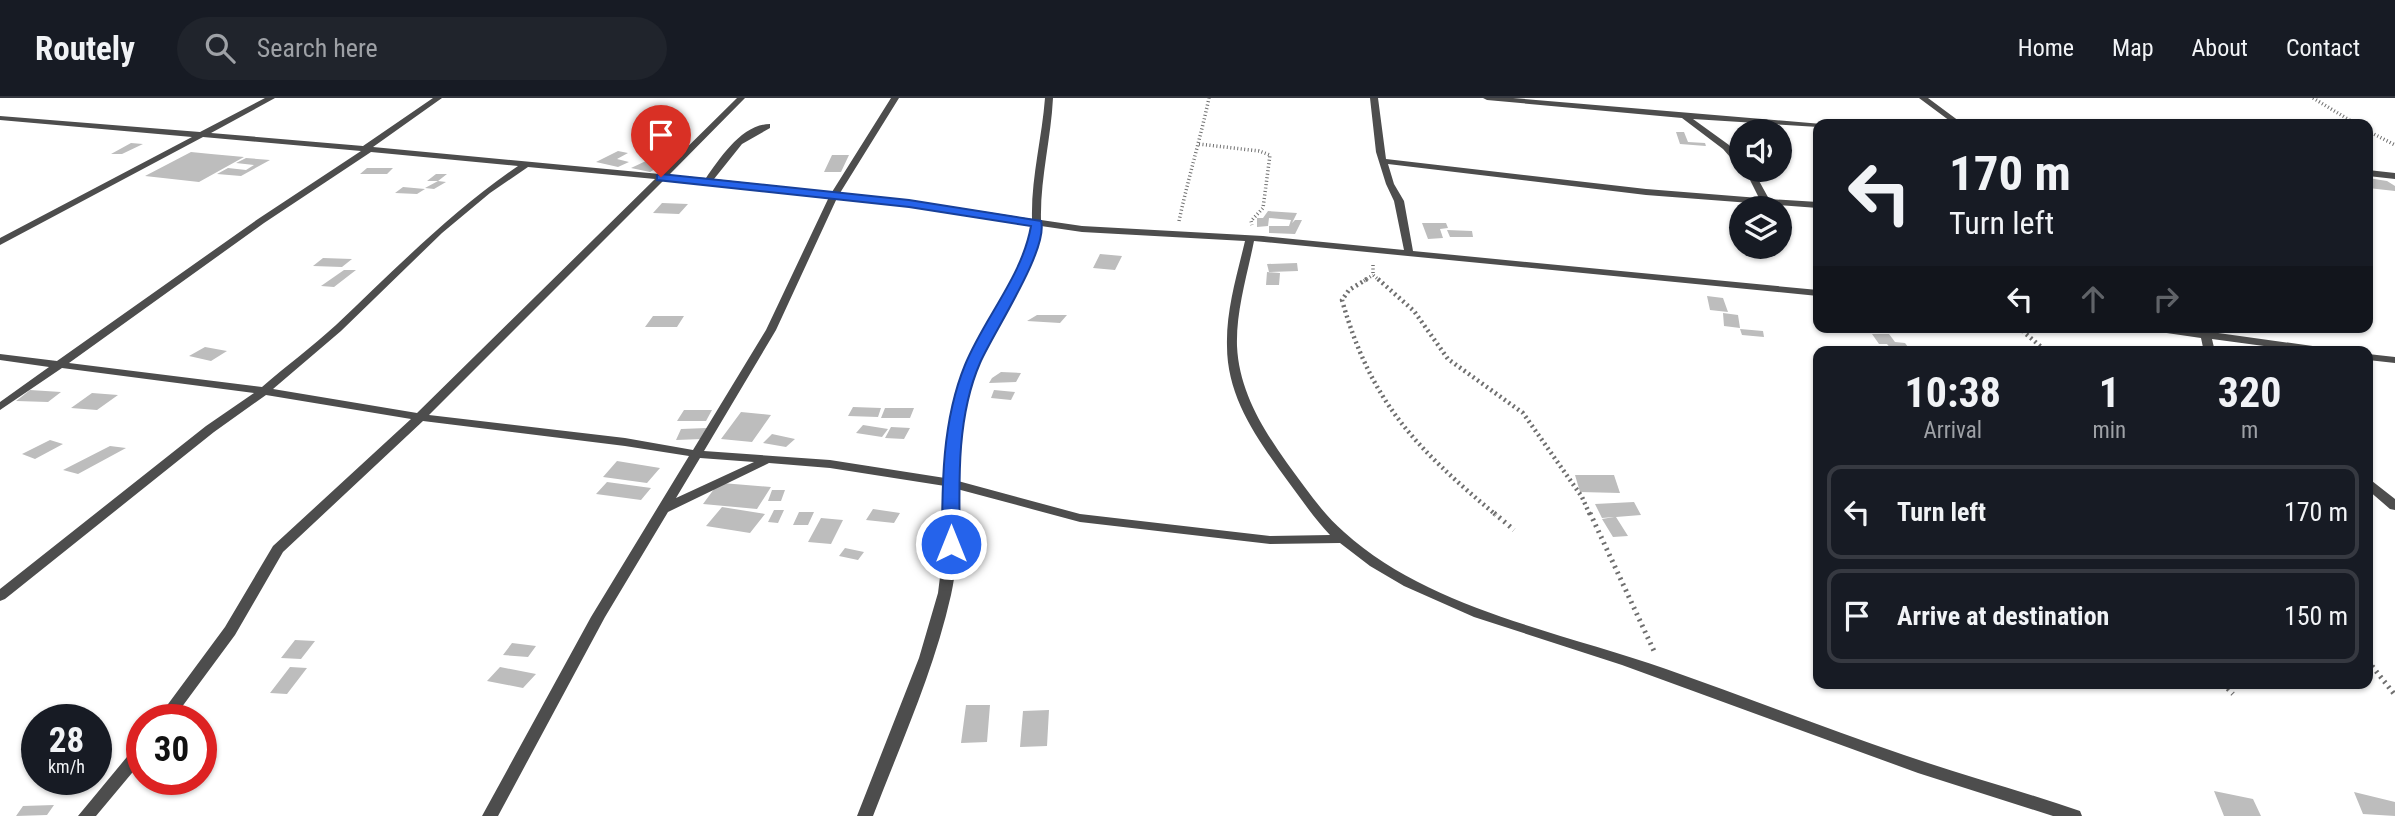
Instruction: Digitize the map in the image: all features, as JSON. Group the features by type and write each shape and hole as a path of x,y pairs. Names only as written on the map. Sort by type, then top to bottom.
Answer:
{"street":[{"path":"0,242 271,98"},
{"path":"0,407 438,98"},
{"path":"175,704 230,631 278,550 420,416 741,98"},
{"path":"490,816 598,617 771,330 834,194 895,98"},
{"path":"865,816 926,659 945,593 951,544 951,483 960,397 973,363 1033,249 1037,224 1036,200 1047,130 1048,98"},
{"path":"1374,98 1380,152 1390,184 1399,201 1409,253"},
{"path":"1487,98 1813,125"},
{"path":"1923,98 1952,119"},
{"path":"1684,116 1729,150"},
{"path":"0,118 368,149 834,194 933,206 1037,224 1257,239 1813,293"},
{"path":"708,182 726,153 752,132 767,127"},
{"path":"1384,161 1646,192 1729,199"},
{"path":"0,596 210,429 264,391 337,329 439,231 487,191 525,165"},
{"path":"2373,174 2395,176"},
{"path":"1792,204 1813,205"},
{"path":"1257,239 1233,327 1233,362 1247,405 1269,448 1342,538 1387,573 1452,602 1542,635 1667,676 1903,761 2074,816"},
{"path":"2218,333 2297,346"},
{"path":"0,357 264,391 420,416 697,454 830,464 951,483 1080,518 1270,540 1342,538"},
{"path":"2373,358 2395,360"},
{"path":"664,509 767,461"},
{"path":"2373,488 2395,506"},
{"path":"86,816 126,769"}],"path":[{"path":"1176,235 1191,162 1199,144 1209,98"},
{"path":"2313,98 2348,119"},
{"path":"2373,134 2395,145"},
{"path":"1199,144 1259,151 1270,155 1263,208 1251,221 1257,239"},
{"path":"1384,251 1373,266 1373,275 1414,311 1448,359 1523,413 1582,497 1639,623 1667,676"},
{"path":"1373,275 1349,290 1342,300 1346,322 1369,381 1407,435 1453,479 1514,530"},
{"path":"2025,333 2040,346"},
{"path":"2373,667 2395,695"},
{"path":"2228,689 2233,694"}],"building":[{"path":"1676,132 1684,132 1688,142 1705,143 1706,146 1680,144"},
{"path":"131,143 143,144 122,154 111,154"},
{"path":"618,151 628,153 617,159 629,162 618,167 596,162"},
{"path":"191,152 244,157 199,182 145,176"},
{"path":"663,153 673,155 666,159 671,160 650,172 631,168"},
{"path":"832,155 849,155 841,172 824,172"},
{"path":"246,158 270,160 241,176 217,174 228,168 246,170 254,165 236,163"},
{"path":"367,168 393,168 387,174 360,174"},
{"path":"436,174 447,174 438,181 427,181"},
{"path":"2373,179 2387,181 2395,186 2395,191 2373,189"},
{"path":"438,181 446,182 434,189 425,188"},
{"path":"403,187 425,189 417,194 395,193"},
{"path":"662,203 688,204 679,214 653,213"},
{"path":"1268,211 1297,213 1292,223 1302,220 1295,234 1269,233 1269,226 1289,226 1291,220 1269,218 1268,226 1257,227 1257,218 1263,218"},
{"path":"1422,223 1446,223 1448,228 1440,229 1443,238 1428,239"},
{"path":"1447,230 1472,231 1473,237 1450,237"},
{"path":"1100,254 1122,256 1115,270 1093,268"},
{"path":"323,258 352,259 342,267 313,266"},
{"path":"1297,263 1298,271 1269,272 1267,264"},
{"path":"344,270 356,270 334,287 321,286"},
{"path":"1267,272 1280,273 1279,285 1266,285"},
{"path":"1707,296 1723,298 1728,312 1710,310"},
{"path":"1723,313 1738,315 1740,328 1724,326"},
{"path":"1037,315 1067,315 1060,323 1027,321"},
{"path":"653,316 684,316 677,327 645,327"},
{"path":"1740,329 1763,331 1764,337 1742,335"},
{"path":"1872,334 1889,334 1895,342 1905,343 1907,346 1889,346 1879,344"},
{"path":"205,347 227,351 211,361 189,356"},
{"path":"1001,372 1021,373 1016,382 989,383"},
{"path":"30,390 61,392 48,402 16,401"},
{"path":"994,390 1015,392 1011,400 991,398"},
{"path":"92,393 118,395 97,410 71,408"},
{"path":"853,407 881,408 878,417 848,416"},
{"path":"885,408 914,408 910,418 881,418"},
{"path":"684,410 712,410 706,421 677,421"},
{"path":"741,412 771,415 752,442 721,439"},
{"path":"863,425 888,429 882,437 856,433"},
{"path":"891,427 910,428 904,439 885,438"},
{"path":"707,428 702,439 676,440 681,429"},
{"path":"772,434 795,439 786,447 763,443"},
{"path":"50,440 63,444 35,459 22,454"},
{"path":"110,446 126,448 78,474 63,470"},
{"path":"617,461 660,468 647,483 603,477"},
{"path":"1575,475 1614,475 1620,493 1580,492"},
{"path":"607,482 651,488 641,500 596,494"},
{"path":"722,483 771,487 757,509 703,504 717,485"},
{"path":"772,490 785,490 781,501 768,501"},
{"path":"1634,502 1641,515 1616,517 1628,536 1613,537 1602,519 1614,517 1602,518 1595,504"},
{"path":"722,507 765,514 750,533 706,526"},
{"path":"873,509 900,513 894,523 866,520"},
{"path":"774,510 784,510 778,523 768,522"},
{"path":"799,512 814,512 808,525 793,525"},
{"path":"821,518 843,520 831,544 808,542"},
{"path":"845,548 864,552 858,560 839,556"},
{"path":"295,640 315,641 301,659 281,658"},
{"path":"512,643 536,646 528,657 503,655"},
{"path":"290,667 307,668 287,694 270,693"},
{"path":"500,667 536,674 523,688 487,681"},
{"path":"966,705 990,705 987,742 961,743"},
{"path":"1049,710 1047,746 1020,747 1023,711"},
{"path":"2214,791 2253,799 2261,816 2224,816"},
{"path":"2354,792 2395,802 2395,816 2363,814"},
{"path":"54,805 47,815 16,816 23,806"}],"route":[{"path":"661,177 909,203 1037,224 1033,249 973,363 960,397 951,483 951,544"}]}
